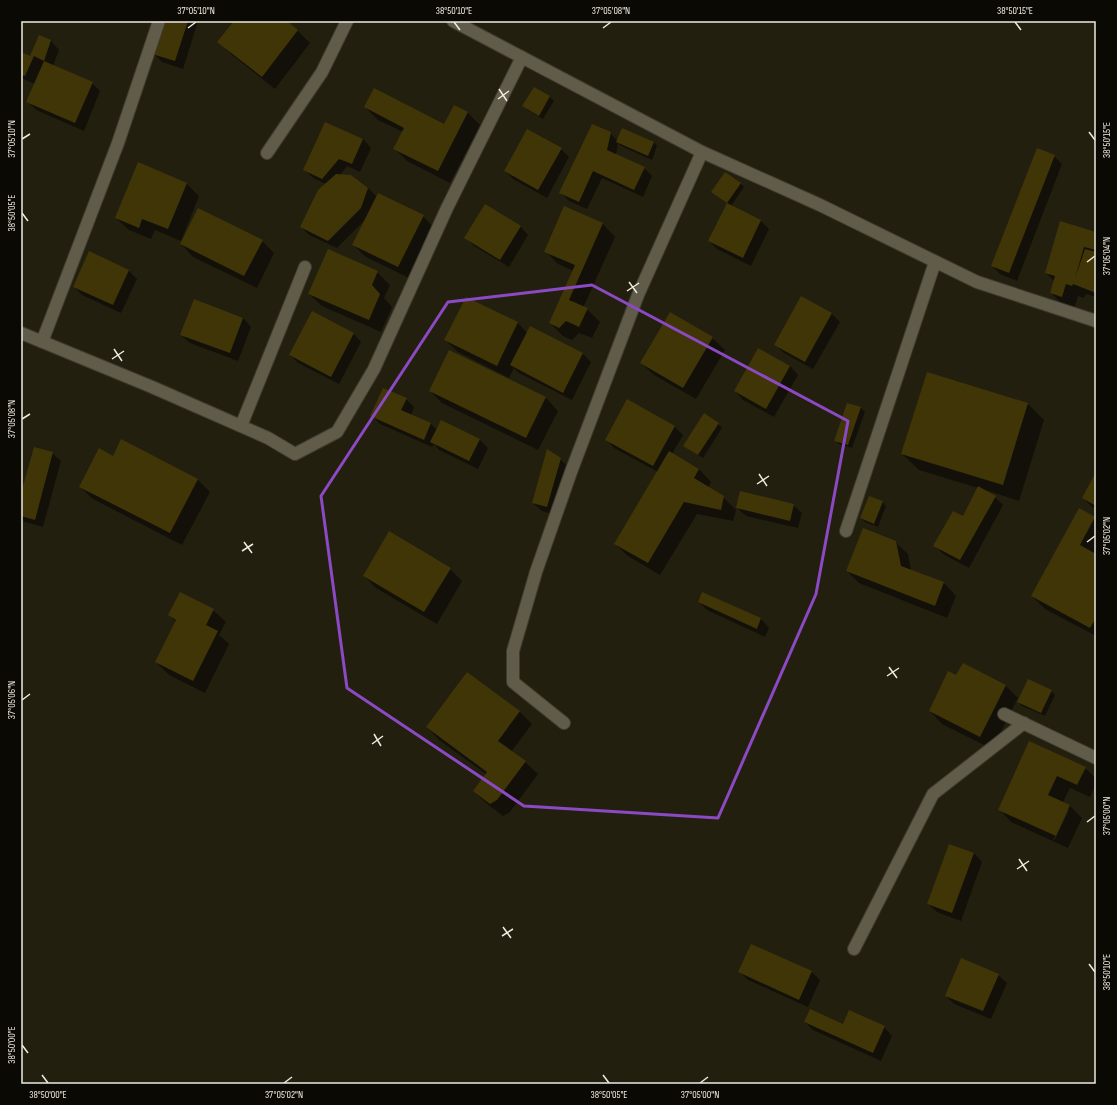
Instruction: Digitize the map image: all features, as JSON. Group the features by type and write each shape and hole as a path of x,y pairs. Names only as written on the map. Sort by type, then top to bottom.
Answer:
{"street":[{"path":"42,342 118,143 159,21"},
{"path":"267,153 322,72 347,21"},
{"path":"453,21 702,152 820,206 977,282 1096,321"},
{"path":"21,333 242,426 268,438 295,454 337,432 374,369 447,208 522,57"},
{"path":"564,723 513,682 513,651 536,572 574,464 638,296 702,152"},
{"path":"846,531 935,262"},
{"path":"242,426 305,267"},
{"path":"1004,714 1096,758"},
{"path":"854,949 933,794 1024,723"}],"highlighted area":[{"path":"592,285 848,421 816,594 718,818 524,806 347,688 321,496 448,302"}],"building":[{"path":"163,21 188,21 175,61 152,54"},
{"path":"234,21 287,21 298,30 262,77 217,42"},
{"path":"39,35 51,40 44,61 34,56 25,76 21,75 21,52 30,56"},
{"path":"44,61 93,82 75,123 26,102"},
{"path":"534,87 550,96 539,116 522,106"},
{"path":"374,88 444,124 454,105 468,112 438,171 393,149 404,128 364,107"},
{"path":"325,122 363,139 352,164 339,159 322,179 303,170"},
{"path":"592,124 611,132 607,150 645,167 634,190 593,171 579,202 559,193"},
{"path":"622,128 654,142 648,156 616,142"},
{"path":"527,129 562,148 538,190 504,171"},
{"path":"1037,148 1055,155 1009,273 991,266"},
{"path":"138,162 187,183 168,229 142,219 139,228 115,218"},
{"path":"725,172 741,183 727,203 711,192"},
{"path":"336,174 351,175 368,188 361,208 328,241 300,227 318,190"},
{"path":"378,193 424,215 398,267 352,245"},
{"path":"727,203 761,220 743,258 708,241"},
{"path":"485,204 521,226 500,260 464,238"},
{"path":"564,206 603,223 569,300 588,308 579,327 566,321 559,328 549,323 575,265 544,252"},
{"path":"198,208 263,240 244,276 180,244"},
{"path":"1060,221 1096,232 1096,250 1084,247 1075,278 1085,249 1096,252 1096,293 1073,284 1072,286 1066,284 1062,297 1050,293 1055,276 1045,273"},
{"path":"328,249 378,271 372,285 380,294 369,320 308,294"},
{"path":"89,251 129,270 113,305 73,287"},
{"path":"801,296 832,313 805,362 774,345"},
{"path":"466,297 518,322 497,366 444,340"},
{"path":"194,299 243,318 230,353 180,335"},
{"path":"312,311 354,333 331,377 289,355"},
{"path":"670,312 713,337 683,388 640,363"},
{"path":"530,326 583,353 563,393 510,365"},
{"path":"758,348 790,366 766,409 734,391"},
{"path":"449,350 546,397 526,438 429,391"},
{"path":"927,372 1028,403 1003,485 901,454"},
{"path":"383,388 407,398 401,410 431,423 424,440 370,416"},
{"path":"627,399 675,426 653,466 605,440"},
{"path":"847,403 861,407 848,445 834,441"},
{"path":"704,413 719,423 698,455 683,446"},
{"path":"441,420 480,439 469,461 430,442"},
{"path":"121,439 198,479 170,533 79,487 99,448 113,456"},
{"path":"34,447 53,452 35,520 21,516 21,493"},
{"path":"547,449 561,458 547,507 532,503"},
{"path":"669,451 699,469 694,478 724,496 721,510 684,502 648,563 614,544"},
{"path":"1096,472 1096,506 1082,498"},
{"path":"978,486 996,496 960,560 933,546 953,511 963,516"},
{"path":"740,491 794,504 790,521 736,508"},
{"path":"869,496 883,501 874,524 860,518"},
{"path":"1079,508 1095,517 1080,545 1096,554 1096,618 1090,628 1031,596"},
{"path":"863,528 896,541 901,566 944,582 935,606 846,571"},
{"path":"389,531 451,568 424,612 363,576"},
{"path":"180,592 214,609 206,625 218,631 193,681 155,662 176,620 168,615"},
{"path":"702,592 761,618 757,629 698,602"},
{"path":"963,663 1006,685 980,737 929,711 948,671 956,675"},
{"path":"467,672 520,711 498,741 526,761 497,800 490,804 473,791 487,772 426,727"},
{"path":"1028,679 1052,690 1041,713 1017,702"},
{"path":"1029,741 1086,767 1077,785 1057,776 1048,795 1070,805 1056,836 998,810"},
{"path":"949,844 974,853 952,913 927,904"},
{"path":"751,944 812,971 799,1000 738,972"},
{"path":"961,958 999,974 983,1011 945,996"},
{"path":"810,1009 843,1024 849,1010 885,1026 873,1053 804,1022"}]}
